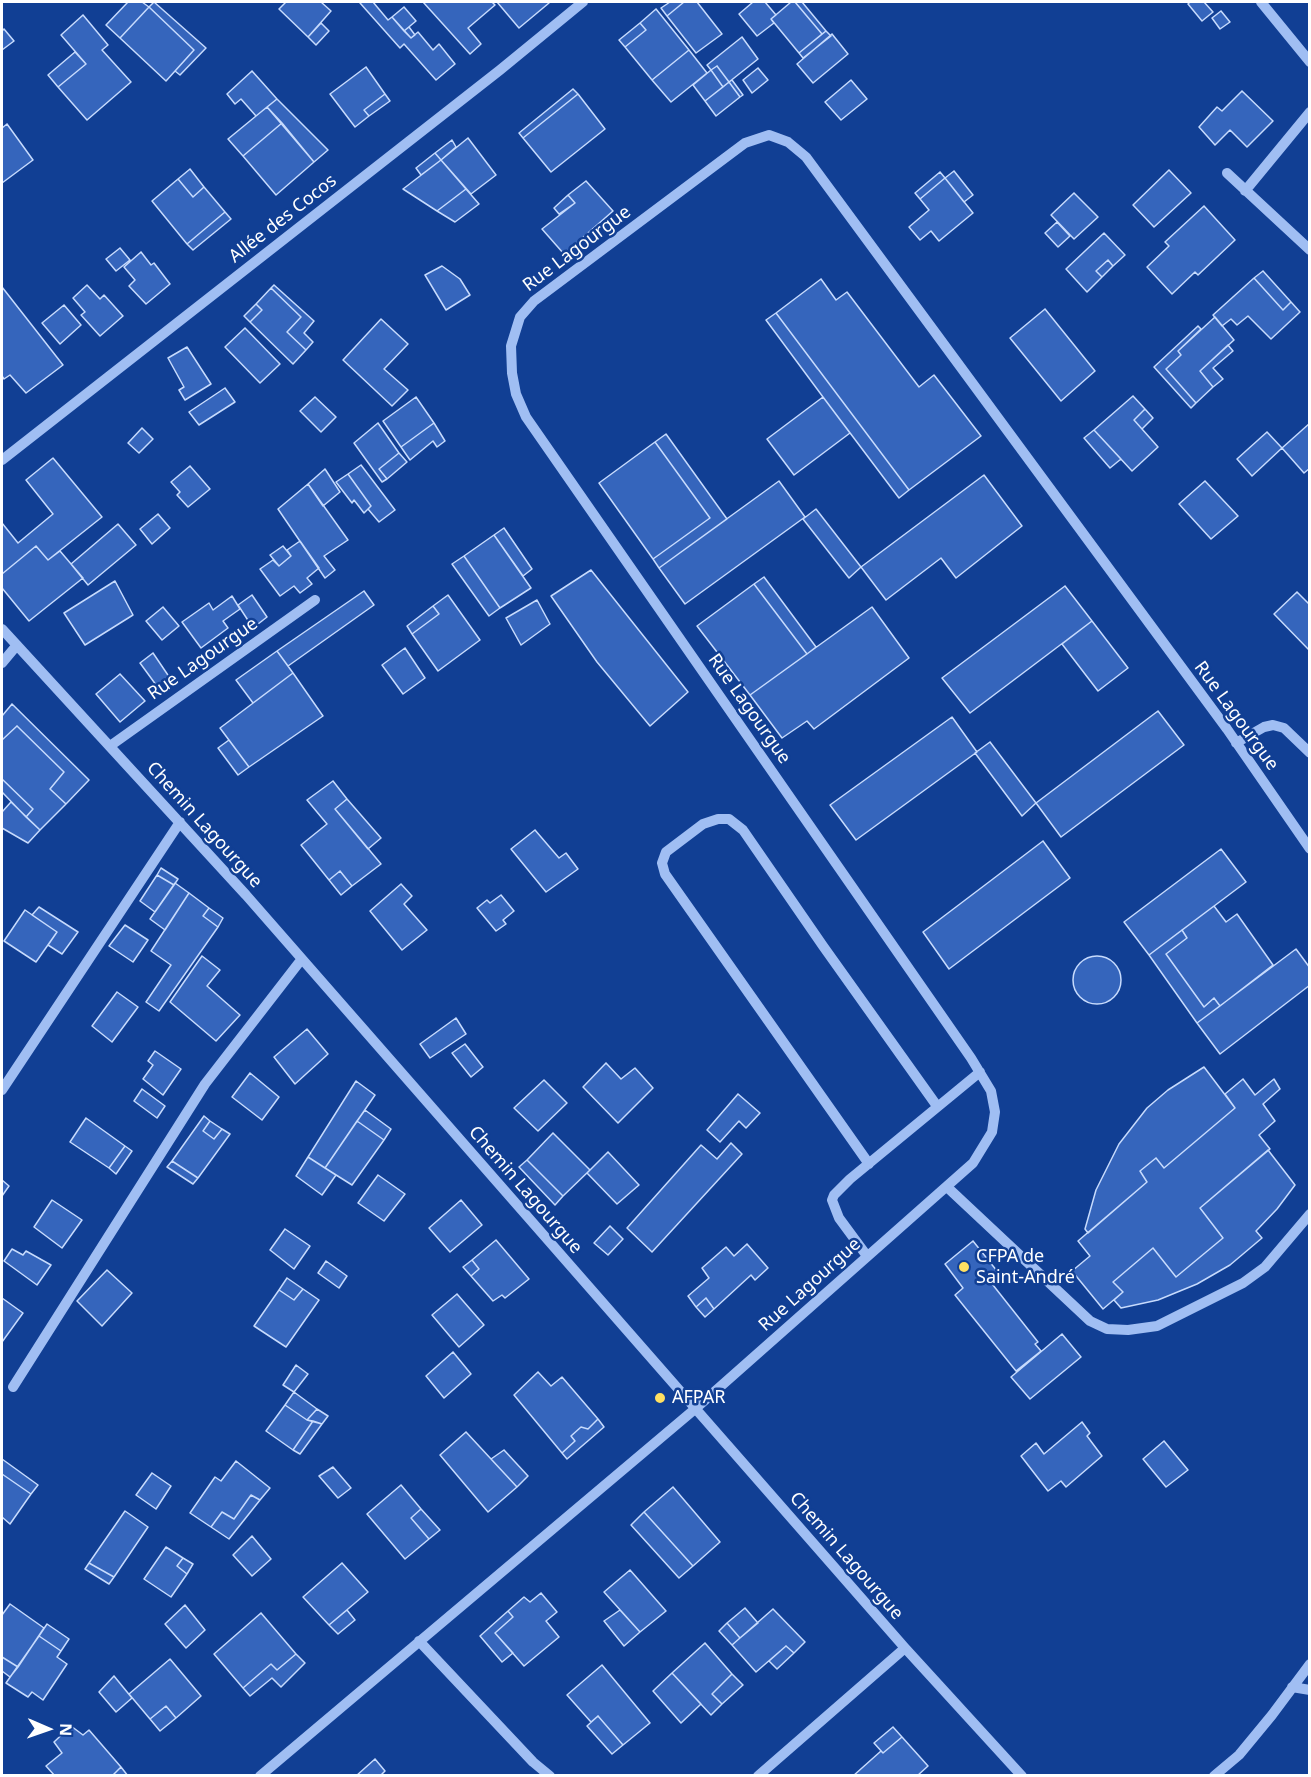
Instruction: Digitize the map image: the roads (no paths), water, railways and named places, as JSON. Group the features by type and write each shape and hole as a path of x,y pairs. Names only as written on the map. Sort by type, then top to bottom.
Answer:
{"street":[{"name":"Allée des Cocos","path":"2,460 490,78 583,2"},
{"path":"1261,2 1310,62"},
{"path":"1245,191 1310,112"},
{"name":"Rue Lagourgue","path":"260,1776 695,1409 973,1163 992,1132 994,1112 991,1091 980,1072 526,417 516,394 512,373 511,346 520,317 534,301 745,142 769,135 788,142 806,157 1236,743 1310,849"},
{"path":"1227,173 1310,250"},
{"name":"Rue Lagourgue","path":"110,746 315,600"},
{"name":"Chemin Lagourgue","path":"2,629 180,822 905,1648 1022,1776"},
{"path":"2,663 16,645"},
{"path":"1236,743 1273,725 1284,728 1310,753"},
{"path":"869,1164 665,874 662,863 666,852 703,825 718,819 729,819 743,830 822,946 938,1106"},
{"path":"2,1090 180,822"},
{"path":"13,1387 205,1084 301,960"},
{"path":"867,1256 838,1218 831,1200 834,1195 980,1072"},
{"path":"947,1187 1090,1321 1107,1329 1128,1330 1157,1326 1243,1283 1265,1267 1310,1214"},
{"path":"419,1641 533,1762 550,1776"},
{"path":"758,1776 905,1648"},
{"path":"1214,1776 1239,1755 1310,1664"},
{"path":"1292,1687 1310,1689"}],"place":[{"name":"CFPA de Saint-André","path":"964,1267"},
{"name":"AFPAR","path":"660,1398"}]}
